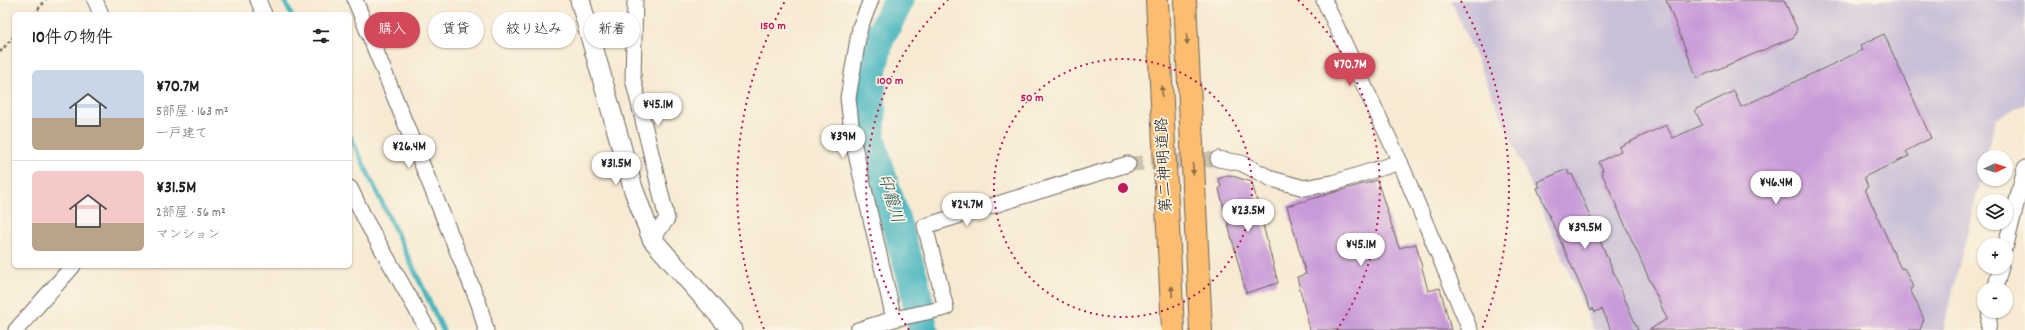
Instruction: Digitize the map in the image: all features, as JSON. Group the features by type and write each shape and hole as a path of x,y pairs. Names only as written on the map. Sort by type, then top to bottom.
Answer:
{"highway":[{"name":"第二神明道路","path":"1157,0 1174,330"},
{"name":"第二神明道路","path":"1185,0 1201,330"}],"street":[{"path":"95,0 100,12"},
{"path":"258,0 263,12"},
{"path":"355,0 476,297 486,330"},
{"path":"580,0 633,188 652,239 732,330"},
{"path":"635,0 633,79 667,219 652,239"},
{"path":"871,0 860,27 848,98 852,141 894,319"},
{"path":"1324,0 1400,162 1470,330"},
{"path":"1218,159 1241,163 1272,179 1304,188 1333,183 1400,162"},
{"path":"858,330 894,319 946,308 925,226 1128,164"},
{"path":"2008,238 2025,168"},
{"path":"352,192 366,221 428,330"},
{"path":"16,330 71,268"},
{"path":"1988,330 1989,318"}],"path":[{"path":"36,12 46,0"},
{"path":"0,52 12,38"}],"shaded area":[{"path":"1451,0 2025,0 2025,104 1996,118 1988,150 1977,150 1977,186 1979,186 1943,330 1594,330"}],"building":[{"path":"1666,0 1784,0 1797,29 1794,37 1697,78"},
{"path":"1884,34 1931,138 1906,151 1909,156 1864,177 1868,187 1865,189 1901,269 1904,268 1913,287 1910,289 1924,319 1920,330 1649,330 1667,319 1601,171 1603,170 1599,162 1621,151 1619,147 1666,125 1673,138 1702,125 1695,110 1734,91 1741,107 1863,50 1861,45"},
{"path":"1567,169 1569,175 1572,174 1638,330 1611,330 1602,309 1595,312 1593,308 1591,310 1537,188 1540,187 1537,182"},
{"path":"1229,175 1252,182 1278,283 1246,293 1219,189 1221,186 1218,179"},
{"path":"1377,180 1399,248 1416,244 1428,291 1440,288 1451,330 1310,330 1297,277 1306,274 1287,206"}],"waterway":[{"path":"284,0 290,12"},
{"name":"印籠川","path":"899,0 879,38 872,67 870,93 870,140 914,282 923,330"},
{"path":"352,140 443,330"}],"tunnel":[{"path":"1128,164 1218,159"}]}
